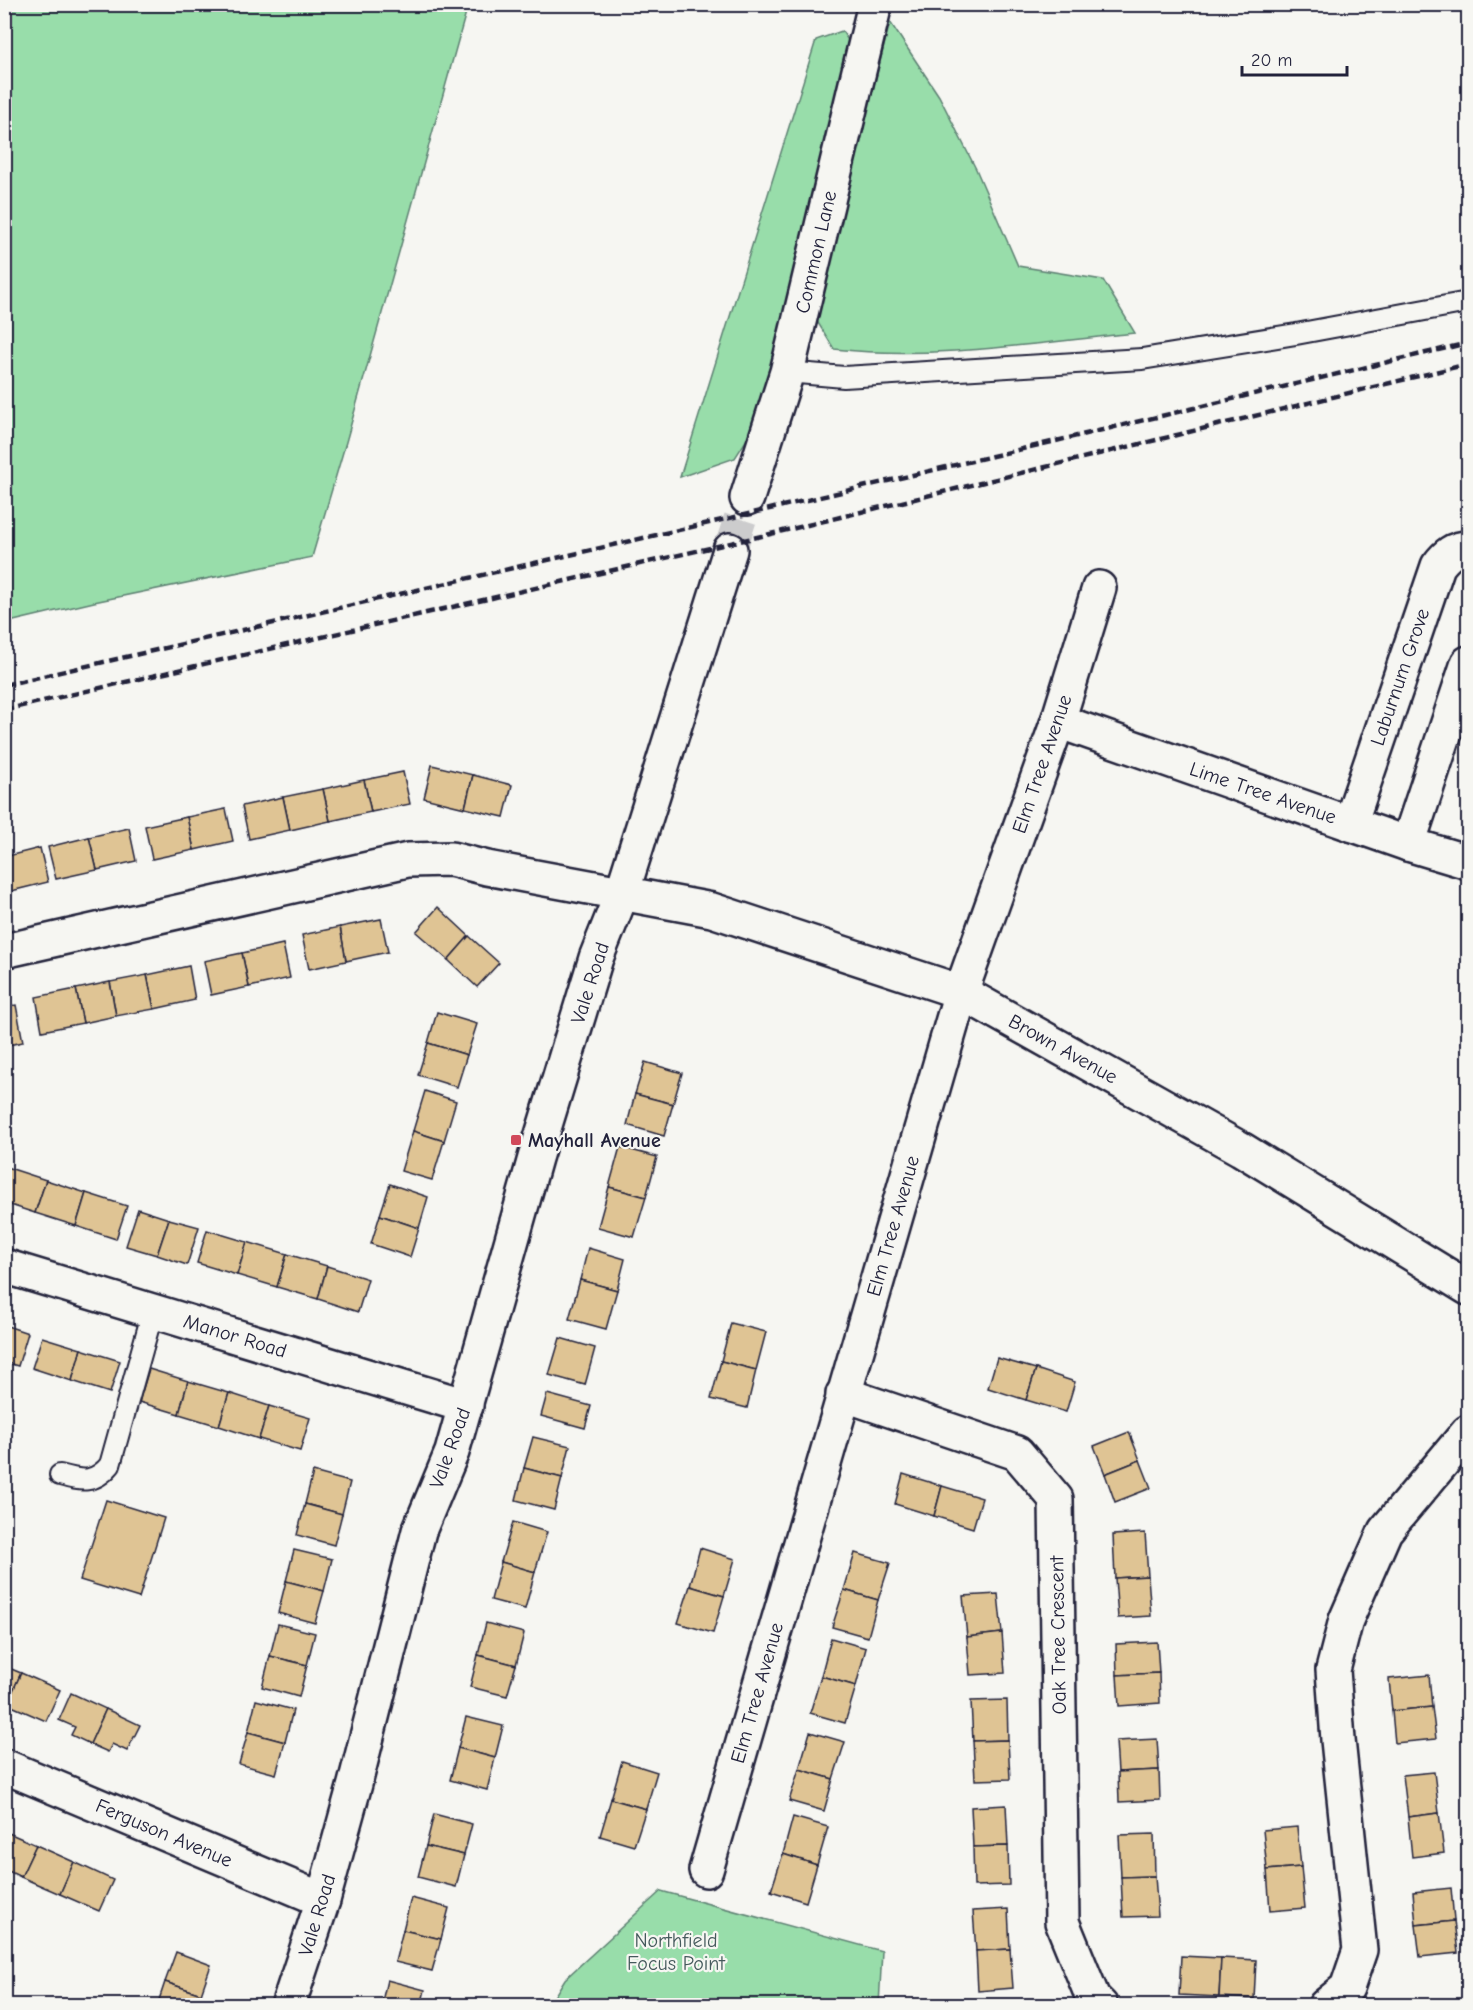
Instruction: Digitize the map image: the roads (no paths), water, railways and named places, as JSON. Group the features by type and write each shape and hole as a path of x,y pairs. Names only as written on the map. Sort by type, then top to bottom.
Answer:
{"street":[{"name":"Common Lane","path":"747,498 787,372 876,4"},
{"name":"Laburnum Grove","path":"1350,824 1438,566 1452,551 1468,548"},
{"name":"Vale Road","path":"288,2006 323,1900 355,1784 419,1531 452,1452 593,969 622,893 730,550"},
{"name":"Elm Tree Avenue","path":"706,1870 961,992 1058,721 1099,588"},
{"path":"1408,844 1468,663"},
{"name":"Lime Tree Avenue","path":"1058,721 1408,844 1468,862"},
{"path":"4,951 408,860 451,859 622,893"},
{"name":"Brown Avenue","path":"622,893 712,910 961,992 1241,1149 1468,1288"},
{"name":"Manor Road","path":"4,1266 466,1406"},
{"name":"Oak Tree Crescent","path":"843,1394 1017,1452 1056,1499 1062,1922 1093,1998 1101,2006"},
{"path":"1325,2006 1347,1988 1360,1950 1333,1670 1346,1620 1385,1531 1468,1432"},
{"name":"Ferguson Avenue","path":"4,1766 323,1900"}],"lane":[{"path":"787,372 844,377 1142,358 1296,334 1468,302"},
{"path":"60,1475 80,1480 91,1479 102,1474 110,1465 153,1311"}],"tunnel":[{"path":"730,550 747,498"}],"railway":[{"path":"4,685 774,508 1468,343"},
{"path":"4,710 779,532 1468,364"}],"place":[{"name":"Mayhall Avenue","path":"516,1140"}],"park label":[{"name":"Northfield Focus Point","path":"676,1952"}]}
